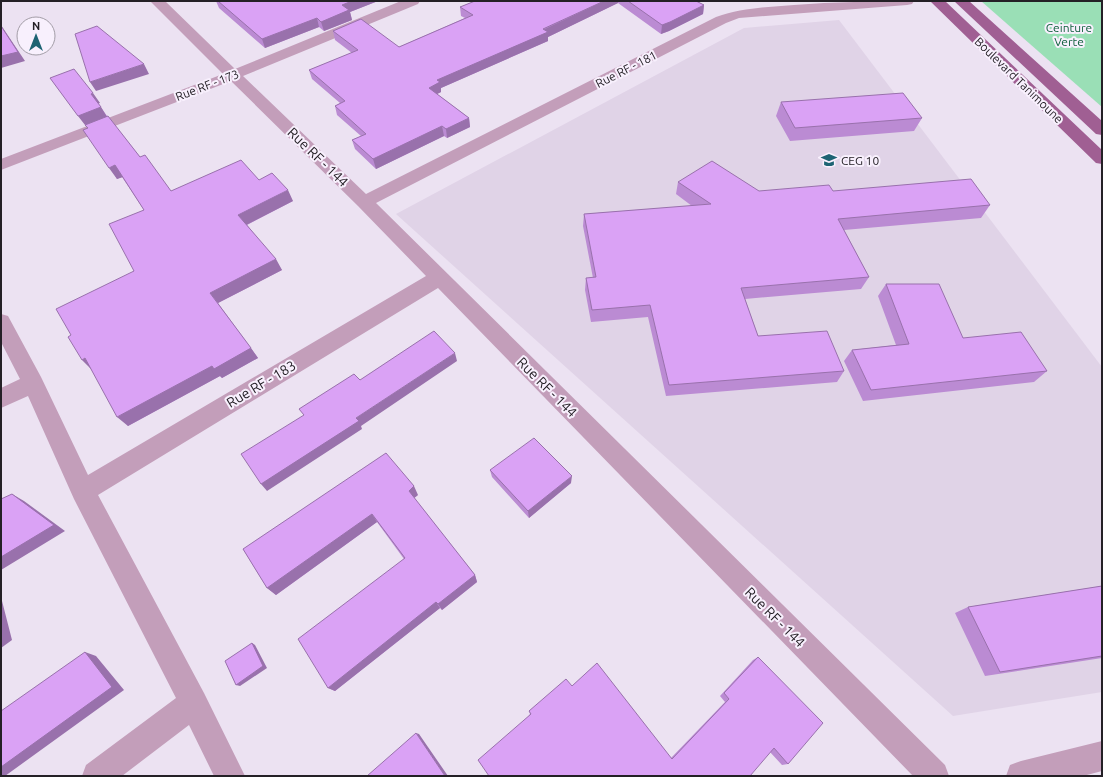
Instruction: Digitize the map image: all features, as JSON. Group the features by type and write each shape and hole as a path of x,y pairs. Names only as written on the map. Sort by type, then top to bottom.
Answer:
{"main road":[{"name":"Boulevard Tanimoune","path":"937,1 1102,159"},
{"name":"Boulevard Tanimoune","path":"961,1 1102,130"}],"street":[{"name":"Rue RF - 144","path":"157,1 364,202 934,776"},
{"name":"Rue RF - 173","path":"1,165 233,75 412,1"},
{"name":"Rue RF - 181","path":"364,202 721,20 737,14 907,1"},
{"name":"Rue RF - 183","path":"83,491 439,278"},
{"path":"1,322 33,383 83,491 194,703 230,776"},
{"path":"1,399 33,383"},
{"path":"97,776 194,703"},
{"path":"1020,776 1102,756"}],"shaded area":[{"name":"CEG 10","path":"839,20 1102,367 1102,692 953,716 396,214 744,28"}],"green space":[{"name":"Ceinture Verte","path":"981,1 1102,1 1102,107"}],"building":[{"path":"218,1 352,1 342,5 349,10 321,22 317,18 262,39"},
{"path":"475,1 604,1 543,29 548,32 437,80 440,82 429,88 469,118 446,129 442,126 373,159 352,140 366,134 335,106 345,101 309,70 358,50 333,31 361,19 399,47 473,15 460,7"},
{"path":"628,1 696,1 704,5 662,25"},
{"path":"1,26 16,49 16,52 1,56"},
{"path":"97,26 144,64 90,82 75,34"},
{"path":"74,69 93,93 91,94 101,107 78,116 50,78"},
{"path":"903,93 922,118 795,128 781,102"},
{"path":"108,116 140,157 145,155 171,191 241,160 259,180 272,173 288,190 238,215 276,259 210,293 251,348 214,369 212,366 117,417 85,358 82,360 68,337 71,335 56,309 134,271 109,224 144,210 115,165 109,168 83,130 88,128 85,125"},
{"path":"712,161 759,191 829,185 833,191 971,179 990,205 838,219 869,277 741,288 758,336 827,331 844,371 669,385 650,305 592,310 586,278 596,277 584,214 711,204 678,182"},
{"path":"886,284 939,284 963,338 1021,332 1047,371 871,390 852,350 909,344"},
{"path":"434,331 455,353 356,418 359,421 261,484 241,454 304,415 299,409 354,374 360,380"},
{"path":"534,438 572,476 528,511 490,470"},
{"path":"386,453 414,486 409,491 475,575 438,604 436,602 328,688 298,639 405,558 372,514 267,588 243,549"},
{"path":"12,494 54,525 1,557 1,499"},
{"path":"1102,586 1102,656 1000,672 968,607"},
{"path":"252,643 263,666 236,685 225,661"},
{"path":"85,652 112,687 1,767 1,711"},
{"path":"758,657 823,723 788,764 774,748 750,776 489,776 478,760 531,714 529,711 566,679 572,686 597,663 672,759 729,699 724,693"},
{"path":"416,733 445,776 367,776"}],"place":[{"name":"CEG 10","path":"829,160"}]}
